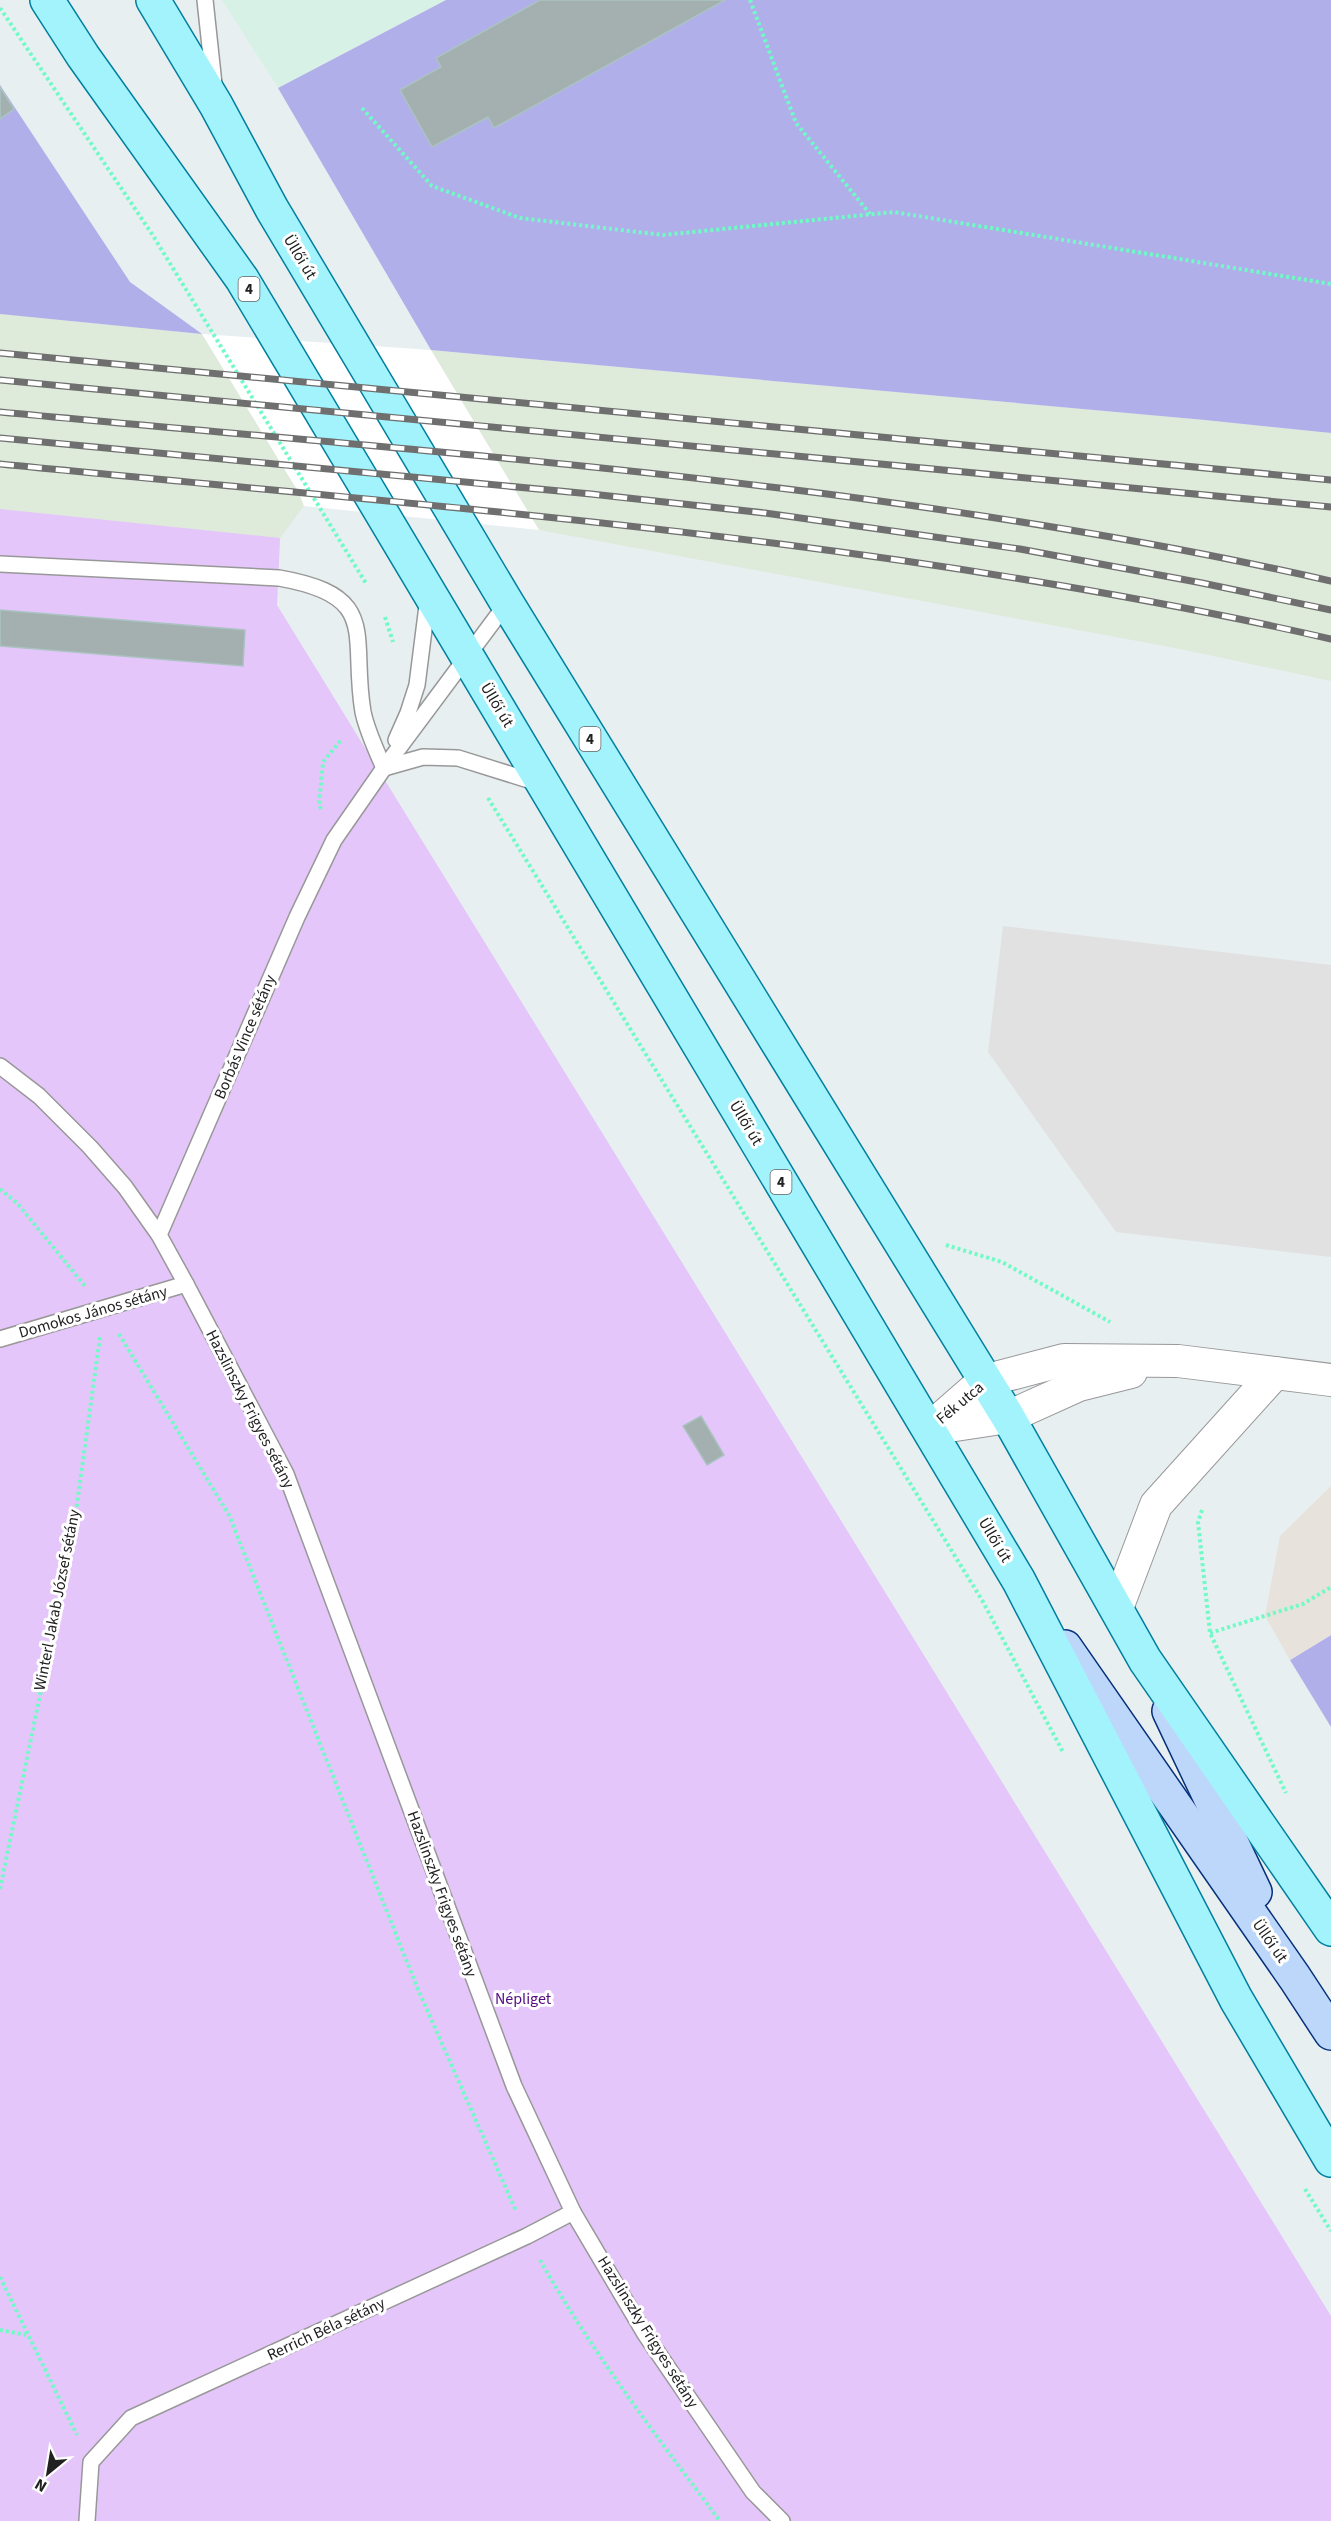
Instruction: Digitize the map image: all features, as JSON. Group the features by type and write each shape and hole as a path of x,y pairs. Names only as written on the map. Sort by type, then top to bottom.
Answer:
{"main road":[{"name":"Üllői út","path":"47,0 83,56 242,279 1019,1581 1295,1978"},
{"name":"Üllői út","path":"153,0 216,105 272,209 507,603 1008,1417 1145,1660 1295,1978"},
{"path":"1019,1581 1236,1998 1331,2160"},
{"path":"1145,1660 1331,1929"},
{"path":"1295,1978 1331,2033"}],"street":[{"name":"Fék utca","path":"929,1429 984,1381 1064,1359 1178,1361 1331,1380"},
{"name":"Fék utca","path":"929,1429 1008,1417 1079,1384 1178,1361"},
{"path":"1117,1608 1156,1505 1275,1373"}],"lane":[{"path":"204,0 216,105"},
{"path":"0,564 279,578 309,583 328,593 353,615 359,636 363,712 384,768"},
{"path":"384,768 408,713 417,685 429,592"},
{"path":"384,768 507,603"},
{"path":"384,768 423,756 458,758 544,784"},
{"name":"Borbás Vince sétány","path":"159,1235 297,917 334,840 384,768"},
{"name":"Hazslinszky Frigyes sétány","path":"0,1066 39,1096 90,1147 125,1187 159,1235 186,1284 286,1474 514,2086 573,2212 645,2334 753,2492 782,2521"},
{"name":"Domokos János sétány","path":"0,1340 186,1284"},
{"name":"Rerrich Béla sétány","path":"91,2462 131,2418 527,2236 573,2212"},
{"path":"87,2521 91,2462"}],"path":[{"path":"750,0 796,123 870,215"},
{"path":"0,8 152,234 371,592"},
{"path":"362,108 432,186 520,218 663,235 894,212 1331,284"},
{"path":"383,612 396,652"},
{"path":"334,840 320,805 323,762 363,712"},
{"path":"487,797 982,1600 1065,1757"},
{"path":"0,1189 16,1203 104,1310 229,1515 417,1987 527,2236 559,2293 645,2420 720,2521"},
{"path":"1002,1262 1116,1326"},
{"name":"Winterl Jakab József sétány","path":"0,1889 16,1799 72,1540 104,1310"},
{"path":"1205,1502 1198,1522 1210,1632 1291,1804"},
{"path":"1210,1632 1303,1604 1331,1587"},
{"path":"1300,2180 1331,2230"},
{"path":"0,2277 12,2306 91,2462"},
{"path":"0,2330 27,2336"}],"shaded area":[{"path":"222,0 446,0 278,88"},
{"path":"446,0 1331,0 1331,433 431,350 278,88"},
{"path":"0,85 130,282 202,334 0,314"},
{"path":"0,314 202,334 299,493 304,506 280,538 277,605 0,653"},
{"path":"431,350 1331,433 1331,681 1175,648 539,530"},
{"path":"1003,926 1331,965 1331,1257 1116,1232 988,1052"},
{"path":"1331,1486 1331,1635 1290,1660 1265,1616 1280,1536"},
{"path":"1331,1635 1331,1727 1290,1660"}],"green space":[{"name":"Népliget","path":"0,509 280,538 277,605 1331,2316 1331,2521 0,2521"}],"pier":[{"path":"202,334 431,350 539,530 304,506 299,493"}],"building":[{"path":"540,0 725,0 494,128 488,117 432,147 400,90 441,67 436,58"},
{"path":"0,87 14,109 0,119"},
{"path":"0,610 245,630 243,666 0,646"},
{"path":"701,1416 724,1455 707,1465 683,1426"}],"railway":[{"path":"0,353 1331,480"},
{"path":"0,380 1331,507"},
{"path":"0,412 501,458 835,495 1001,519 1167,547 1331,581"},
{"path":"0,438 591,494 765,513 1020,549 1331,610"},
{"path":"0,464 502,512 835,551 1001,576 1167,605 1331,639"}]}
